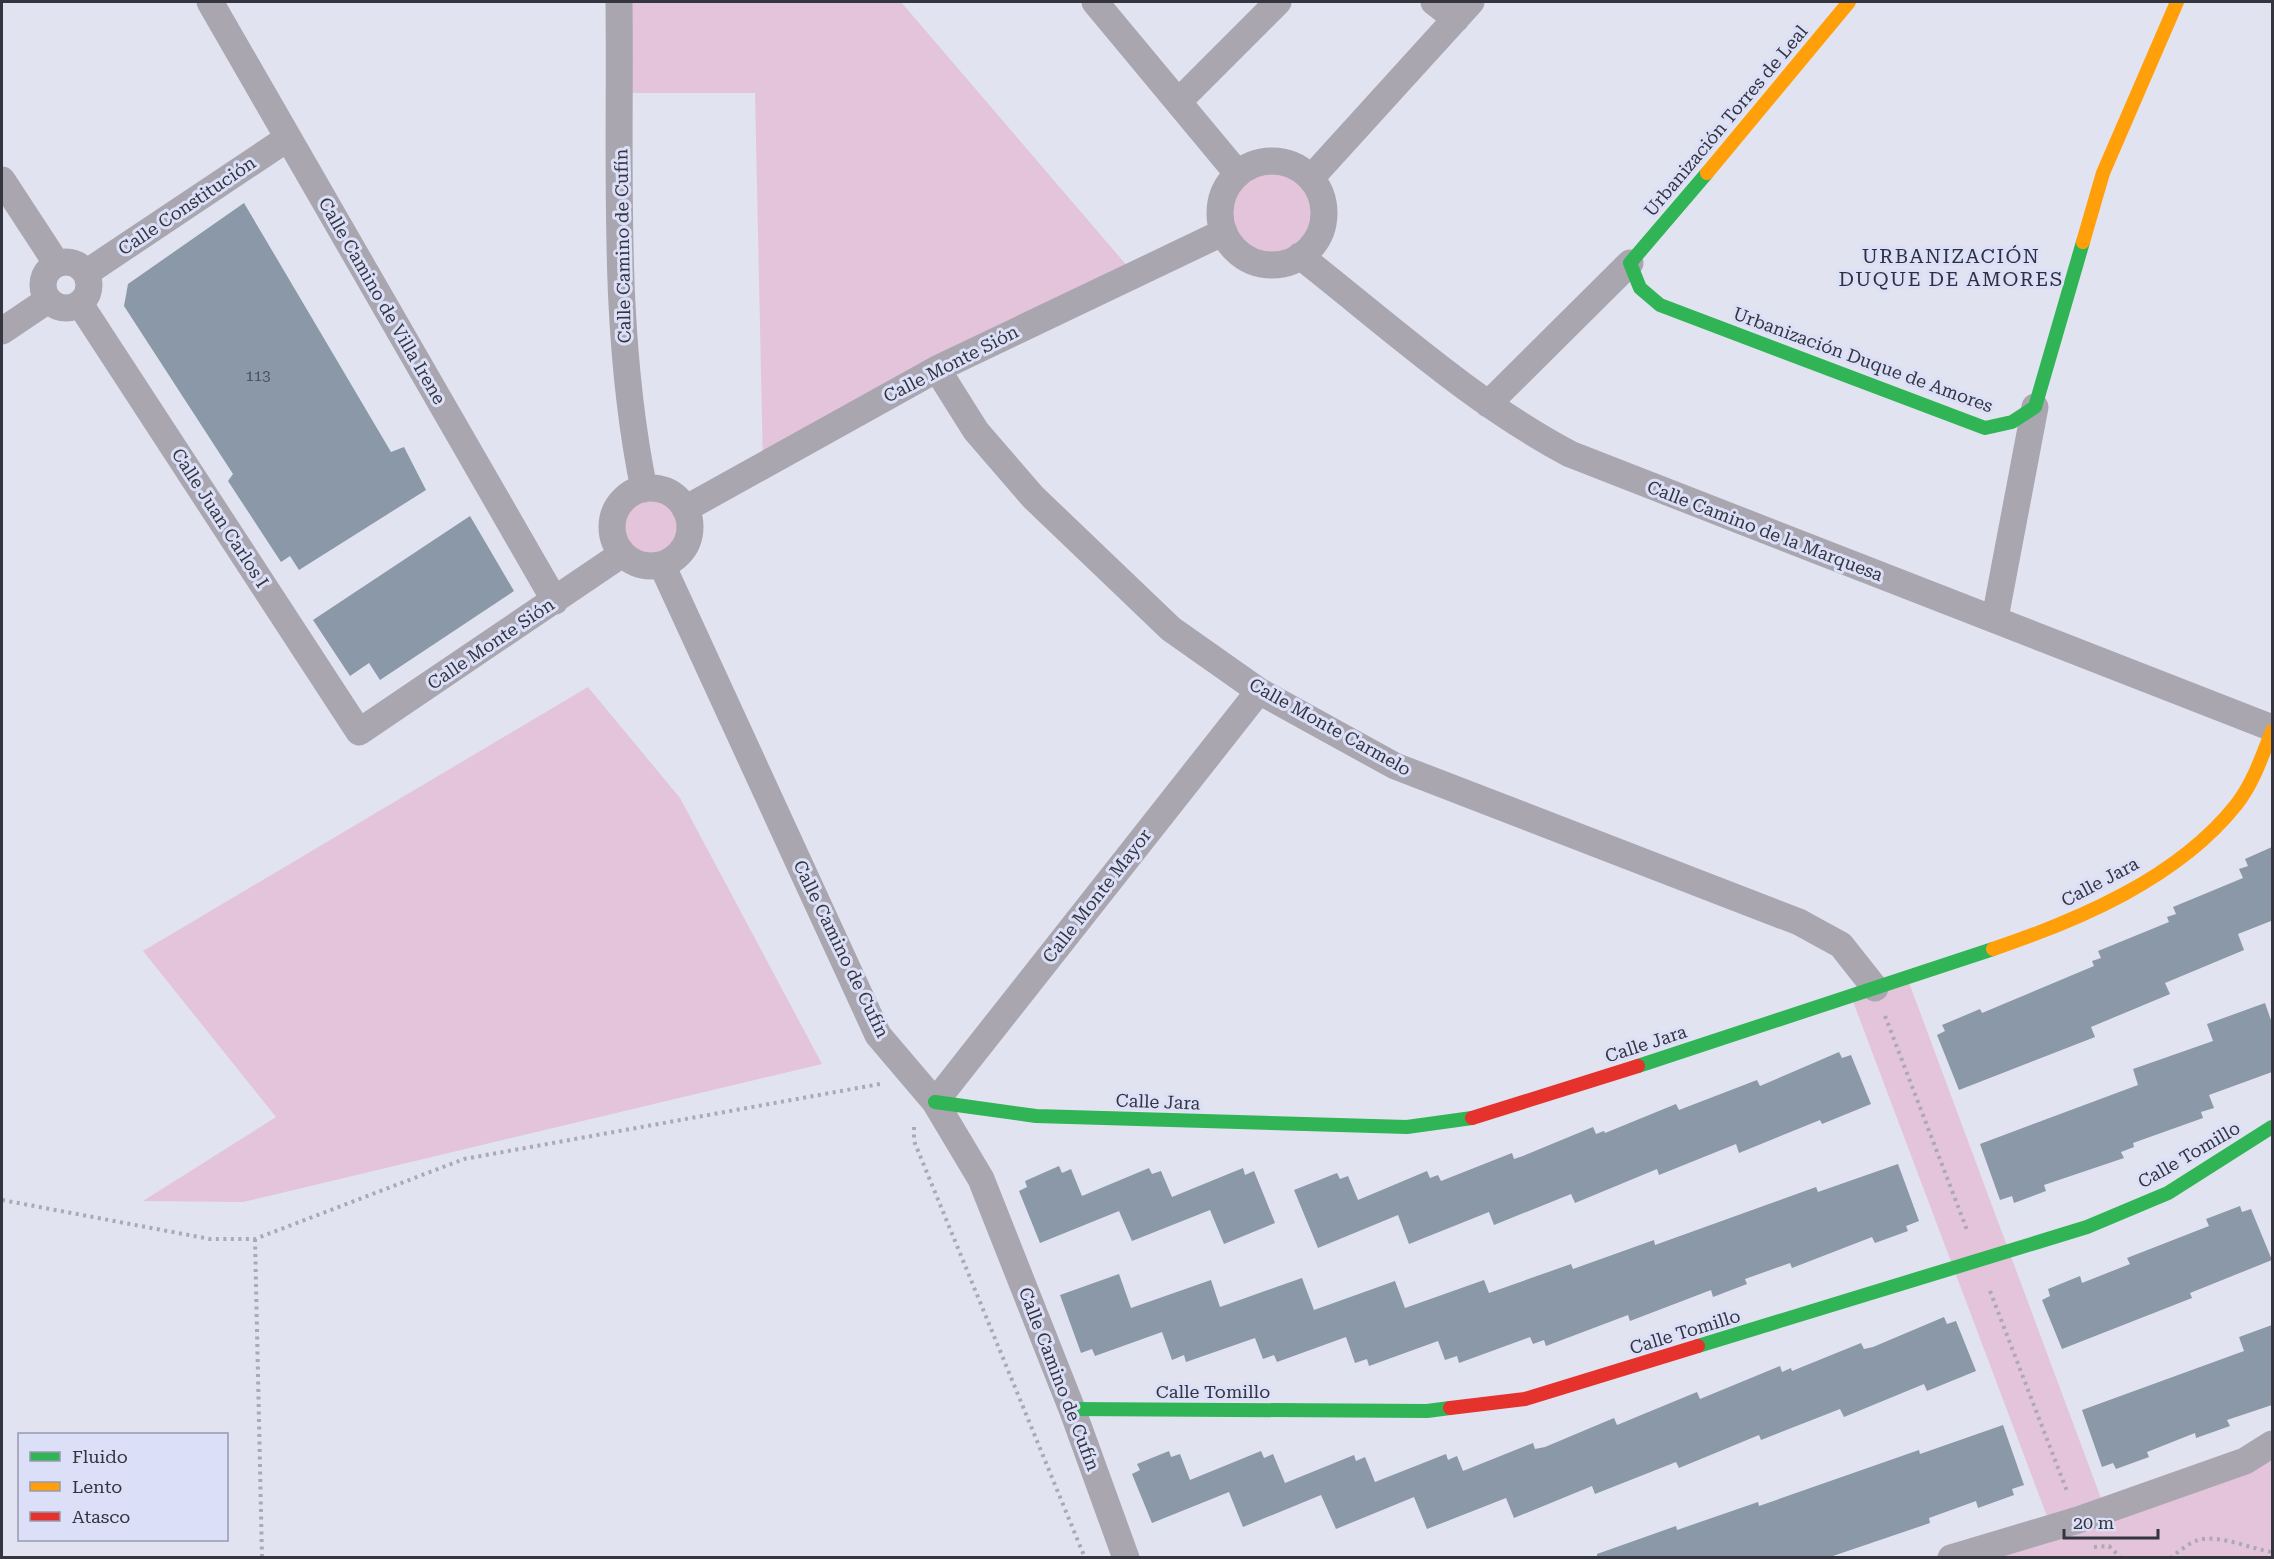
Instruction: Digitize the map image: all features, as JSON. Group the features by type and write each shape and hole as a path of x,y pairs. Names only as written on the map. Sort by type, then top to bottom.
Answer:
{"street":[{"name":"Calle Camino de Villa Irene","path":"210,2 555,601"},
{"name":"Calle Camino de Cufín","path":"619,2 623,340 631,426 644,489"},
{"path":"1095,2 1238,174"},
{"path":"1178,102 1278,2"},
{"path":"1311,178 1463,10 1434,2"},
{"name":"Urbanización Torres de Leal","path":"1630,263 1776,92 1849,2"},
{"path":"1995,618 2035,407 2103,173 2177,2"},
{"name":"Calle Constitución","path":"86,273 288,138"},
{"path":"1263,161 1281,161 1298,167 1311,178 1320,194 1324,211 1322,228 1313,244 1300,256 1285,263 1269,265 1252,261 1238,252 1224,232 1220,208 1224,192 1238,174 1263,161"},
{"path":"2,180 50,280 62,308 80,304 89,288 86,273 76,264 68,262 50,280 2,331"},
{"path":"2,207 50,280"},
{"name":"Calle Monte Sión","path":"685,509 937,369 1224,232"},
{"name":"Calle Camino de la Marquesa","path":"1300,256 1488,404 1526,431 1570,454 1835,559 1995,618 2272,730"},
{"path":"1488,404 1630,263"},
{"name":"Urbanización Duque de Amores","path":"1630,263 1640,288 1660,305 1985,428 2004,426 2020,420 2035,407"},
{"name":"Calle Juan Carlos I","path":"80,304 359,732"},
{"name":"Calle Monte Carmelo","path":"937,369 976,431 1033,497 1171,629 1259,691 1395,766 1799,922 1841,945 1875,988"},
{"path":"644,489 668,492 685,509 689,520 687,543 681,553 662,565 640,565 622,554 612,533 612,521 623,500 644,489"},
{"name":"Calle Monte Sión","path":"359,732 622,554"},
{"name":"Calle Camino de Cufín","path":"662,565 878,1035 935,1102 981,1179 1072,1409 1126,1557"},
{"name":"Calle Monte Mayor","path":"935,1102 1259,691"},
{"name":"Calle Jara","path":"935,1102 1036,1116 1407,1127 1482,1117 2035,935 2109,901 2160,870 2204,838 2236,804 2257,767 2272,730"},
{"name":"Calle Tomillo","path":"1072,1409 1427,1411 1525,1399 2087,1227 2168,1193 2272,1127"},
{"path":"1951,1557 2078,1520 2244,1461 2272,1444"}],"path":[{"path":"2,1200 210,1239 255,1239 464,1159 914,1078 914,1141 1085,1557"},
{"path":"255,1239 262,1557"},
{"path":"2170,1557 2198,1540 2225,1540 2252,1550 2272,1552"},
{"path":"2086,1548 2109,1546 2121,1557"}],"shaded area":[{"path":"619,2 901,2 1135,275 763,466 755,93 620,93"},
{"path":"1270,172 1286,175 1299,184 1308,197 1311,213 1308,229 1299,242 1286,251 1270,254 1254,251 1241,242 1232,229 1229,213 1232,197 1241,184 1254,175"},
{"path":"645,497 657,497 673,506 680,516 682,528 680,540 673,550 657,559 645,559 634,554 625,545 620,534 620,522 625,511 634,502"},
{"path":"588,687 680,798 822,1064 243,1202 143,1201 276,1117 143,951"},
{"path":"1908,980 2105,1509 2272,1444 2272,1557 1951,1557 2051,1527 1851,996"}],"building":[{"path":"244,203 391,452 404,447 426,490 299,570 290,556 281,562 228,481 233,474 124,306 128,284"},
{"path":"470,516 514,591 380,680 369,663 350,676 313,620"},
{"path":"2272,847 2272,924 2271,921 2238,934 2244,950 2165,983 2170,994 2091,1027 2095,1037 1959,1090 1937,1035 1945,1031 1942,1025 1980,1009 1982,1013 2094,966 2092,961 2101,958 2098,951 2169,922 2167,917 2176,914 2173,907 2243,878 2239,869 2248,866 2245,859"},
{"path":"2265,1003 2272,1023 2272,1072 2209,1095 2214,1108 2201,1112 2203,1118 2133,1143 2134,1147 2121,1152 2124,1158 2044,1185 2046,1191 2014,1203 2012,1196 2000,1200 1980,1144 2138,1085 2133,1069 2213,1041 2207,1024"},
{"path":"1839,1052 1842,1058 1851,1055 1871,1104 1822,1124 1820,1120 1739,1153 1736,1144 1659,1175 1657,1169 1575,1203 1571,1194 1494,1225 1489,1212 1409,1244 1398,1215 1318,1248 1294,1190 1337,1173 1340,1179 1348,1176 1358,1200 1427,1171 1430,1178 1438,1175 1441,1181 1512,1153 1514,1159 1523,1156 1593,1127 1596,1134 1604,1131 1605,1133 1676,1104 1679,1110 1757,1080 1760,1086"},
{"path":"1898,1164 1919,1221 1906,1226 1908,1231 1875,1243 1872,1237 1792,1268 1790,1263 1745,1279 1747,1284 1713,1297 1711,1290 1630,1321 1628,1315 1546,1346 1544,1340 1533,1344 1530,1337 1459,1363 1457,1356 1445,1360 1438,1341 1369,1366 1367,1359 1355,1363 1346,1337 1277,1362 1274,1355 1263,1359 1255,1338 1186,1362 1184,1355 1172,1360 1162,1332 1095,1356 1092,1349 1081,1353 1060,1295 1119,1274 1131,1308 1211,1280 1220,1307 1302,1278 1314,1310 1395,1281 1405,1308 1484,1280 1489,1293 1571,1264 1573,1269 1654,1240 1655,1245 1816,1187 1818,1192"},
{"path":"1059,1166 1062,1173 1071,1169 1082,1196 1149,1168 1152,1174 1161,1171 1172,1197 1243,1168 1245,1175 1254,1171 1275,1223 1224,1244 1210,1210 1132,1241 1119,1211 1040,1243 1019,1191 1027,1187 1025,1181"},
{"path":"2240,1206 2242,1212 2251,1209 2272,1260 2190,1293 2192,1298 2062,1349 2042,1300 2050,1296 2048,1289 2080,1276 2082,1283 2130,1264 2127,1258 2209,1226 2206,1219"},
{"path":"1944,1317 1947,1324 1956,1321 1976,1371 1927,1391 1924,1384 1844,1417 1840,1409 1761,1440 1759,1435 1679,1468 1676,1462 1595,1494 1592,1486 1514,1518 1506,1498 1427,1529 1414,1497 1336,1529 1321,1495 1243,1527 1229,1492 1152,1523 1132,1474 1140,1470 1137,1464 1169,1451 1171,1457 1180,1454 1190,1480 1261,1451 1264,1458 1273,1454 1285,1483 1354,1455 1356,1461 1365,1457 1375,1482 1446,1454 1448,1460 1457,1456 1463,1471 1533,1443 1535,1449 1545,1447 1614,1418 1617,1425 1697,1392 1700,1399 1780,1366 1782,1372 1791,1368 1792,1371 1861,1343 1864,1349 1873,1347"},
{"path":"2272,1325 2272,1405 2227,1420 2230,1426 2196,1438 2195,1433 2147,1452 2149,1457 2116,1469 2113,1463 2102,1467 2082,1410 2244,1351 2239,1337"},
{"path":"2003,1425 2024,1485 2012,1489 2014,1495 1978,1508 1976,1501 1929,1518 1930,1523 1830,1557 1597,1557 1597,1554 1676,1526 1677,1530 1758,1502 1759,1506 1919,1450 1920,1454"}],"traffic: fast":[{"path":"1707,173 1630,263 1640,288 1660,305 1985,428 2012,422 2035,407 2083,242"},
{"path":"1638,1066 1993,949"},
{"path":"935,1102 1036,1116 1407,1127 1472,1118"},
{"path":"1698,1346 2087,1227 2168,1193 2272,1127"},
{"path":"1072,1409 1427,1411 1450,1408"}],"traffic: slow":[{"path":"1707,173 1849,2"},
{"path":"2083,242 2103,173 2177,2"},
{"path":"1993,949 2059,925 2125,894 2186,854 2212,831 2242,797 2257,770 2272,731"}],"traffic: jam":[{"path":"1472,1118 1638,1066"},
{"path":"1450,1408 1525,1399 1698,1346"}],"district":[{"name":"URBANIZACIÓN DUQUE DE AMORES","path":"1951,268"}]}
